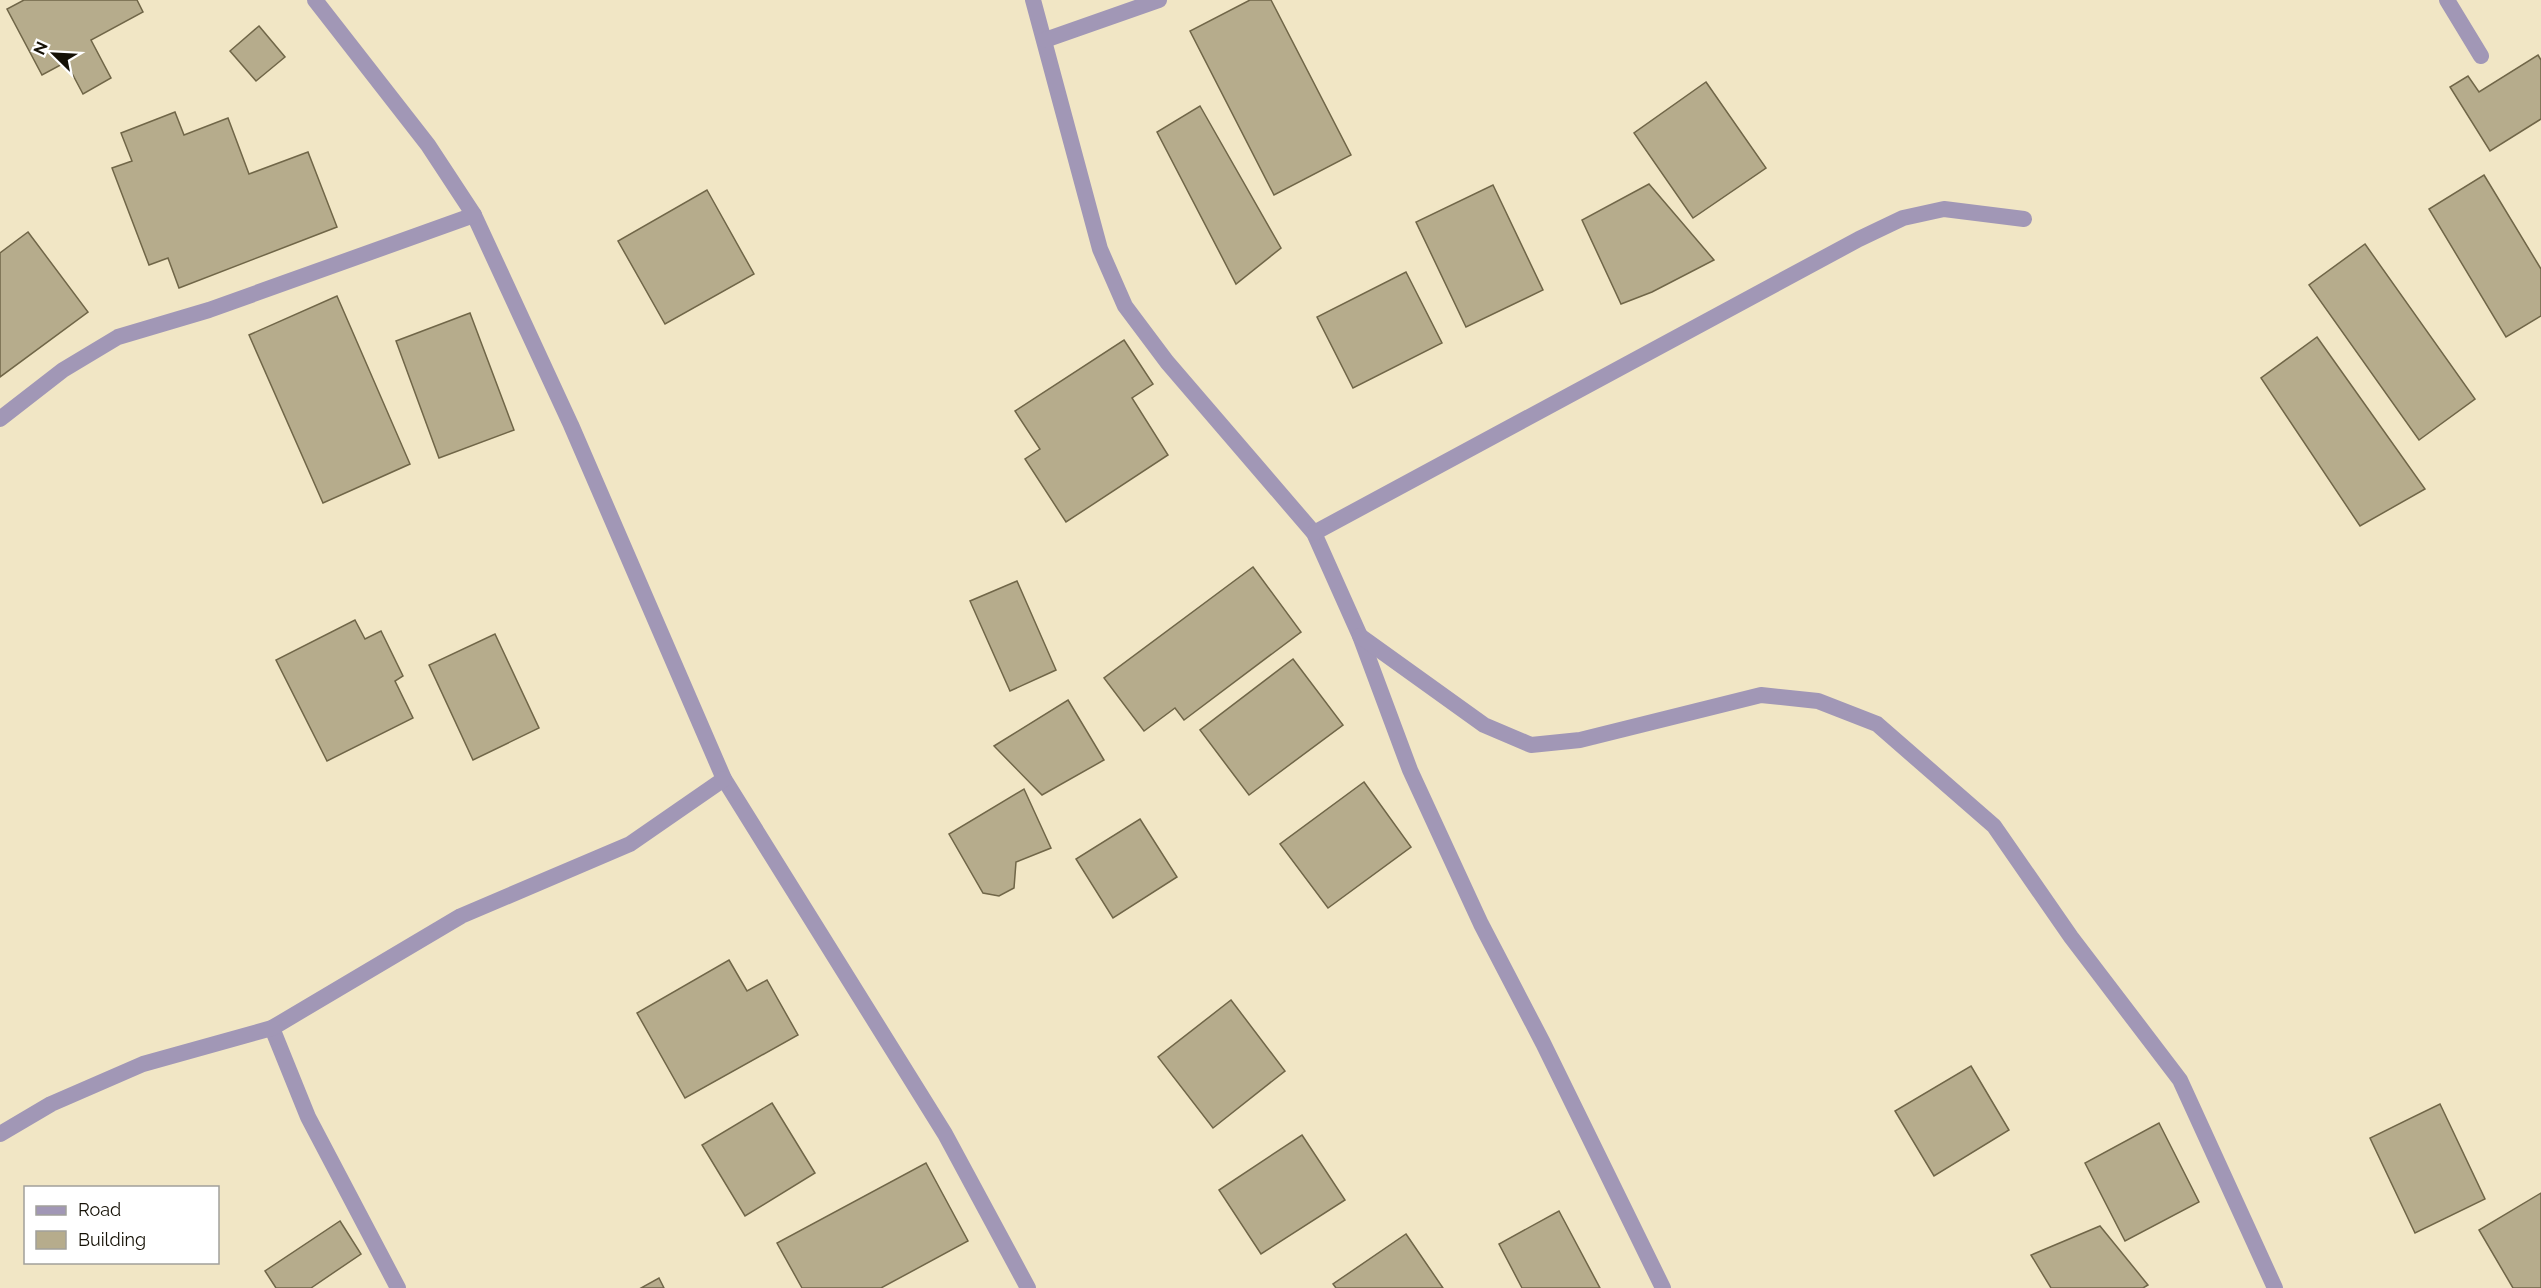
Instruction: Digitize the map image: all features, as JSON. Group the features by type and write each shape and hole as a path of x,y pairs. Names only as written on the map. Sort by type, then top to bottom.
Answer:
{"street":[{"path":"315,0 428,145 474,215 571,425 724,779 945,1134 1028,1288"},
{"path":"1033,0 1100,249 1125,306 1167,362 1314,533 1360,636 1410,770 1481,924 1549,1054 1663,1288"},
{"path":"1045,40 1159,0"},
{"path":"2447,0 2481,56"},
{"path":"1314,533 1859,239 1903,218 1944,209 2024,219"},
{"path":"0,419 63,370 118,337 209,310 474,215"},
{"path":"1360,636 1484,725 1531,745 1580,740 1761,694 1818,701 1877,724 1994,826 2071,937 2180,1080 2275,1288"},
{"path":"0,1134 51,1104 143,1064 272,1028 461,916 630,844 724,779"},
{"path":"272,1028 308,1117 398,1288"}],"building":[{"path":"24,0 137,0 143,12 91,40 111,78 83,94 66,62 42,75 7,9"},
{"path":"1250,0 1271,0 1351,155 1274,195 1190,31"},
{"path":"259,26 285,57 256,81 230,51"},
{"path":"2538,55 2541,60 2541,119 2490,151 2450,87 2468,76 2479,92"},
{"path":"1706,82 1766,168 1693,218 1634,133"},
{"path":"1200,106 1281,248 1236,284 1157,132"},
{"path":"175,112 184,135 228,118 249,174 308,152 337,227 179,288 168,258 149,265 112,168 132,161 121,133"},
{"path":"2484,175 2541,269 2541,316 2506,337 2429,209"},
{"path":"1649,184 1714,260 1652,292 1621,304 1582,220"},
{"path":"1493,185 1543,290 1466,327 1416,222"},
{"path":"707,190 754,274 665,324 618,241"},
{"path":"28,232 88,312 0,377 0,253"},
{"path":"2365,244 2475,399 2419,440 2309,285"},
{"path":"1406,272 1442,343 1353,388 1317,317"},
{"path":"337,296 410,464 323,503 249,335"},
{"path":"470,313 514,430 439,458 396,341"},
{"path":"2317,337 2425,489 2360,526 2261,378"},
{"path":"1124,340 1153,384 1132,398 1168,455 1066,522 1025,459 1040,449 1015,411"},
{"path":"1253,567 1301,632 1184,720 1175,708 1144,731 1104,678"},
{"path":"1017,581 1056,670 1010,691 970,601"},
{"path":"355,620 365,639 381,631 403,676 395,681 413,718 327,761 276,660"},
{"path":"495,634 539,728 473,760 429,665"},
{"path":"1293,659 1343,725 1249,795 1200,730"},
{"path":"1068,700 1104,760 1042,795 994,746"},
{"path":"1364,782 1411,847 1328,908 1280,844"},
{"path":"1024,789 1051,848 1016,862 1014,888 999,896 983,893 949,834"},
{"path":"1140,819 1177,877 1113,918 1076,859"},
{"path":"729,960 747,991 767,980 798,1035 685,1098 637,1013"},
{"path":"1231,1000 1285,1071 1213,1128 1158,1057"},
{"path":"1971,1066 2009,1130 1934,1176 1895,1111"},
{"path":"772,1103 815,1173 745,1216 702,1145"},
{"path":"2440,1104 2485,1199 2415,1233 2370,1138"},
{"path":"2159,1123 2199,1202 2125,1241 2085,1163"},
{"path":"1302,1135 1345,1200 1261,1254 1219,1190"},
{"path":"926,1163 968,1241 881,1288 802,1288 777,1243"},
{"path":"2541,1193 2541,1288 2513,1288 2479,1230"},
{"path":"1559,1211 1600,1288 1522,1288 1499,1244"},
{"path":"340,1221 361,1254 311,1288 276,1288 265,1271"},
{"path":"2100,1226 2148,1285 2143,1288 2051,1288 2031,1255"},
{"path":"1406,1234 1443,1288 1336,1288 1333,1284"},
{"path":"659,1278 664,1288 641,1288"}]}
